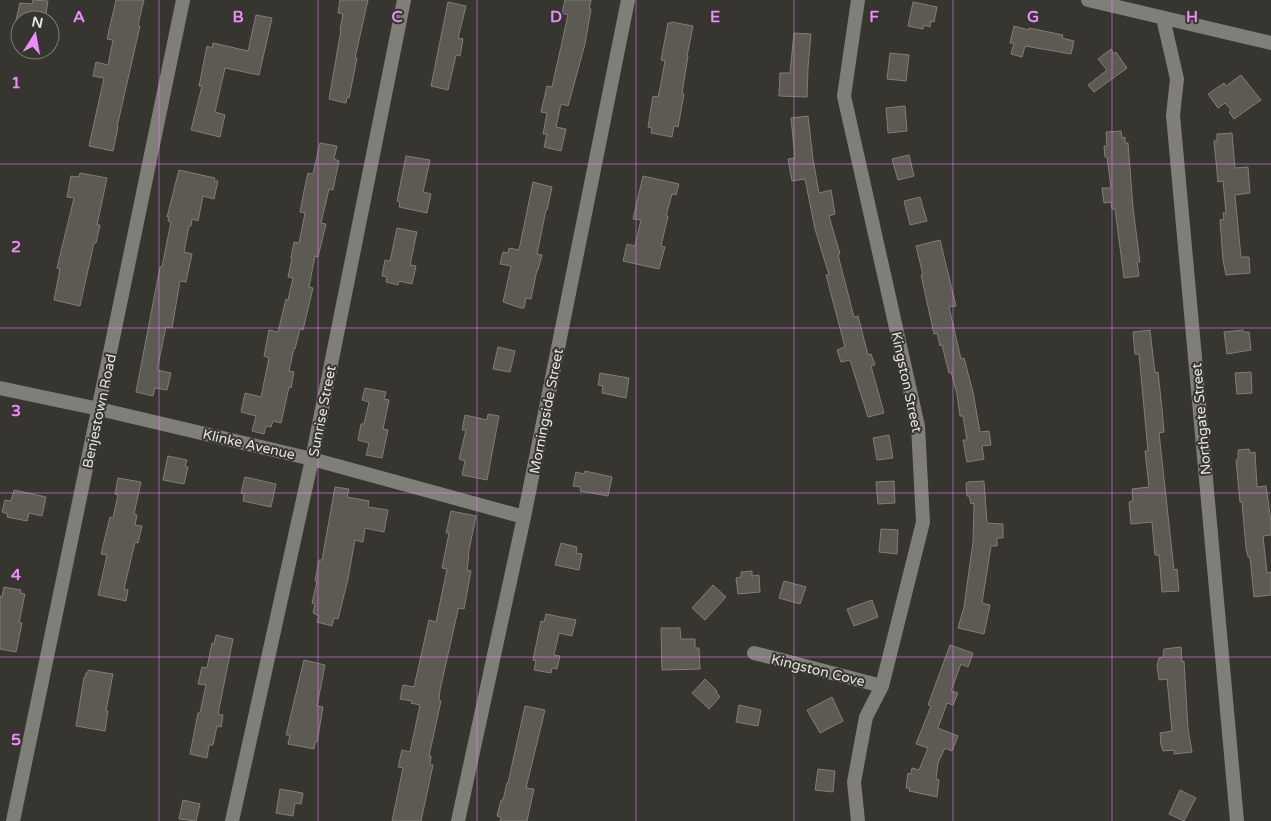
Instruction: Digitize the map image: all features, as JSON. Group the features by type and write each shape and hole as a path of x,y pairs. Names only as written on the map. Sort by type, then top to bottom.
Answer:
{"street":[{"name":"Benjestown Road","path":"13,821 100,409 183,0"},
{"name":"Sunrise Street","path":"232,821 312,459 404,0"},
{"name":"Morningside Street","path":"458,821 524,517 628,0"},
{"name":"Kingston Street","path":"858,0 844,96 918,426 923,522 882,686 866,718 854,782 858,821"},
{"path":"1088,0 1271,43"},
{"name":"Northgate Street","path":"1163,18 1177,80 1173,115 1237,821"},
{"name":"Klinke Avenue","path":"0,388 100,409 312,459 524,517"},
{"name":"Kingston Cove","path":"754,653 882,686"}],"building":[{"path":"33,0 48,1 47,10 18,10 20,3 32,4"},
{"path":"116,0 144,0 113,151 89,146 104,78 93,76 96,62 108,65 113,40 107,39"},
{"path":"340,0 368,0 355,58 357,58 349,98 347,97 346,103 329,99 343,14 338,13"},
{"path":"565,0 591,0 589,9 591,9 585,44 568,106 561,104 556,127 566,129 561,151 544,147 547,134 543,134 547,113 541,112 547,86 552,87 568,15 562,13"},
{"path":"448,2 466,6 458,38 463,39 460,56 456,55 448,90 431,86"},
{"path":"913,2 937,7 934,22 931,21 930,27 924,25 923,29 908,26"},
{"path":"256,15 272,18 259,75 225,68 215,112 225,115 220,137 191,130 202,86 199,86 207,46 212,48 213,43 248,51"},
{"path":"668,23 693,26 687,56 682,93 684,94 678,127 674,126 672,137 651,133 652,128 648,127 653,96 658,97 661,83 665,61 661,60"},
{"path":"1014,26 1063,35 1062,38 1074,41 1071,54 1025,46 1022,57 1011,54 1014,43 1010,43"},
{"path":"794,33 811,34 807,97 779,96 780,73 790,73"},
{"path":"1111,49 1114,54 1116,52 1127,68 1094,92 1088,85 1107,70 1098,59"},
{"path":"890,53 909,55 906,81 887,79"},
{"path":"1241,75 1261,100 1234,119 1229,112 1231,110 1225,103 1218,108 1208,94 1224,83 1226,86"},
{"path":"905,106 907,131 888,133 886,108"},
{"path":"808,116 819,193 831,190 835,214 829,216 840,254 838,255 854,317 858,316 868,355 871,354 875,365 871,366 884,413 868,417 850,360 841,362 837,350 845,347 826,275 829,275 815,229 805,179 792,181 788,159 795,158 791,118"},
{"path":"1121,131 1122,138 1125,137 1125,143 1128,143 1133,208 1140,262 1137,262 1139,276 1124,278 1115,209 1112,209 1111,202 1104,203 1102,188 1111,188 1104,146 1107,146 1106,132"},
{"path":"1232,133 1235,168 1248,167 1250,193 1235,195 1241,257 1249,257 1250,273 1226,275 1220,220 1224,219 1223,213 1226,213 1223,181 1218,182 1214,141 1217,140 1217,134"},
{"path":"320,143 337,146 334,159 339,161 333,190 329,189 321,223 326,224 318,257 315,256 309,287 313,288 303,330 300,329 289,371 294,372 291,388 289,387 281,423 273,421 271,427 266,426 264,434 252,431 256,416 241,412 245,393 261,397 269,358 264,356 269,330 278,332 286,299 288,300 293,278 288,277 294,242 299,243 305,213 300,212 304,191 308,173 313,174"},
{"path":"909,155 914,176 898,180 892,159"},
{"path":"406,156 430,160 423,192 431,194 427,213 399,207 400,202 397,201"},
{"path":"179,170 215,178 214,181 218,181 214,199 203,196 198,221 192,219 191,226 189,226 184,252 192,254 186,282 180,281 172,328 166,327 157,370 171,373 167,390 155,388 153,396 136,392 160,267 162,267 171,222 168,221 169,217 167,217"},
{"path":"80,173 107,178 97,225 100,225 96,243 94,243 80,306 54,300 60,269 57,268 74,198 67,197 71,176 79,177"},
{"path":"643,176 679,184 676,195 672,194 666,216 668,216 661,246 665,247 659,269 623,261 627,244 635,246 641,220 633,219"},
{"path":"533,182 552,187 537,254 542,255 531,299 526,298 524,308 521,308 503,302 511,266 500,264 503,252 508,253 509,248 519,250"},
{"path":"920,197 927,221 910,225 904,201"},
{"path":"397,228 417,232 410,265 416,266 412,284 399,281 398,285 386,282 387,277 382,276 385,260 390,261"},
{"path":"940,240 956,306 949,307 961,359 964,358 973,392 980,432 989,431 991,445 982,446 984,459 967,462 963,440 967,440 963,416 960,416 957,394 951,372 949,373 942,345 940,346 937,333 934,334 916,246"},
{"path":"1150,330 1155,373 1158,372 1164,432 1159,433 1174,570 1177,569 1179,591 1162,592 1159,555 1155,555 1152,522 1131,524 1129,502 1133,501 1132,489 1149,487 1145,451 1148,451 1139,354 1135,354 1133,332"},
{"path":"1243,330 1243,332 1249,332 1251,350 1227,354 1224,332"},
{"path":"498,347 515,351 510,372 493,369"},
{"path":"1251,372 1252,393 1237,394 1235,373"},
{"path":"600,373 629,378 626,398 602,393 603,386 598,385"},
{"path":"365,388 386,392 384,399 389,400 383,429 388,430 382,458 366,455 369,443 358,440 361,424 364,424 369,402 362,400"},
{"path":"488,414 499,416 487,480 462,475 465,461 459,459 466,430 462,430 465,415 487,420"},
{"path":"889,435 893,458 877,460 873,438"},
{"path":"1249,449 1250,453 1255,452 1257,487 1266,486 1271,522 1271,535 1263,536 1267,573 1271,572 1271,595 1254,597 1250,557 1248,557 1246,548 1236,460 1238,459 1238,450"},
{"path":"168,456 187,460 185,466 188,467 184,484 163,480"},
{"path":"585,471 612,477 608,496 580,491 581,487 573,486 576,472 584,474"},
{"path":"245,477 276,484 271,507 243,501 244,494 241,493"},
{"path":"118,478 141,482 134,514 137,515 135,525 142,526 138,543 135,542 124,589 128,590 126,601 98,595 107,555 101,554 110,517 113,518 118,495 115,494"},
{"path":"894,481 895,503 878,504 876,482"},
{"path":"984,481 987,523 1003,524 1003,538 997,538 997,546 991,546 982,603 990,605 984,634 958,628 964,607 973,542 974,503 971,504 969,496 967,496 966,483"},
{"path":"335,487 349,489 347,497 369,501 368,507 388,510 384,532 365,528 363,542 355,540 338,619 334,618 332,626 317,622 319,616 313,613 315,604 312,603"},
{"path":"14,490 46,497 42,516 29,513 27,521 7,517 8,514 2,512 5,500 11,501"},
{"path":"451,511 476,516 468,555 467,570 471,571 464,609 458,608 440,690 439,700 441,701 429,756 431,756 430,765 433,765 421,821 392,821 403,768 398,767 402,750 410,752 420,705 411,703 412,701 400,699 403,685 414,687 429,620 436,622 447,569 442,568 449,533 446,533"},
{"path":"881,529 898,530 897,554 879,552"},
{"path":"561,543 577,547 576,553 582,554 579,570 555,565"},
{"path":"752,571 752,576 759,575 760,592 738,594 736,578 741,577 741,572"},
{"path":"784,581 806,587 800,604 779,598"},
{"path":"713,585 726,597 705,620 692,608"},
{"path":"4,587 21,590 20,593 25,594 16,652 0,649 0,596 2,597"},
{"path":"872,600 878,617 854,626 847,609"},
{"path":"546,614 576,620 572,636 559,633 554,655 560,656 557,669 552,668 551,673 534,670 536,661 533,660 541,621 544,622"},
{"path":"661,628 680,628 681,639 695,639 695,648 699,648 700,669 662,670"},
{"path":"216,635 233,639 218,714 223,715 221,727 217,726 213,745 209,745 207,758 190,754 206,685 198,684 202,667 207,668 212,643 214,644"},
{"path":"950,645 973,653 968,667 961,664 951,691 958,693 953,705 947,703 938,728 958,736 952,751 945,748 938,763 936,779 939,780 937,797 909,791 910,788 906,788 908,773 911,774 912,768 919,770 928,748 916,744 931,706 928,705"},
{"path":"1181,647 1182,662 1184,661 1188,729 1192,752 1174,754 1174,750 1163,751 1161,745 1160,733 1172,731 1167,679 1159,680 1157,665 1159,658 1163,657 1164,649"},
{"path":"304,660 325,665 317,706 323,707 314,749 288,744 290,735 286,735"},
{"path":"88,670 113,674 106,711 108,711 105,731 76,726 84,677"},
{"path":"705,679 717,691 720,697 709,709 692,693"},
{"path":"832,697 843,721 820,733 807,710"},
{"path":"739,705 761,710 758,726 736,722"},
{"path":"525,706 545,710 526,788 534,789 527,821 500,821 501,817 497,816 508,783"},
{"path":"818,769 835,771 833,792 815,790"},
{"path":"280,789 303,793 301,804 295,803 293,816 276,813"},
{"path":"1180,790 1196,798 1184,821 1169,814"},
{"path":"183,800 200,804 196,821 179,819"}]}
